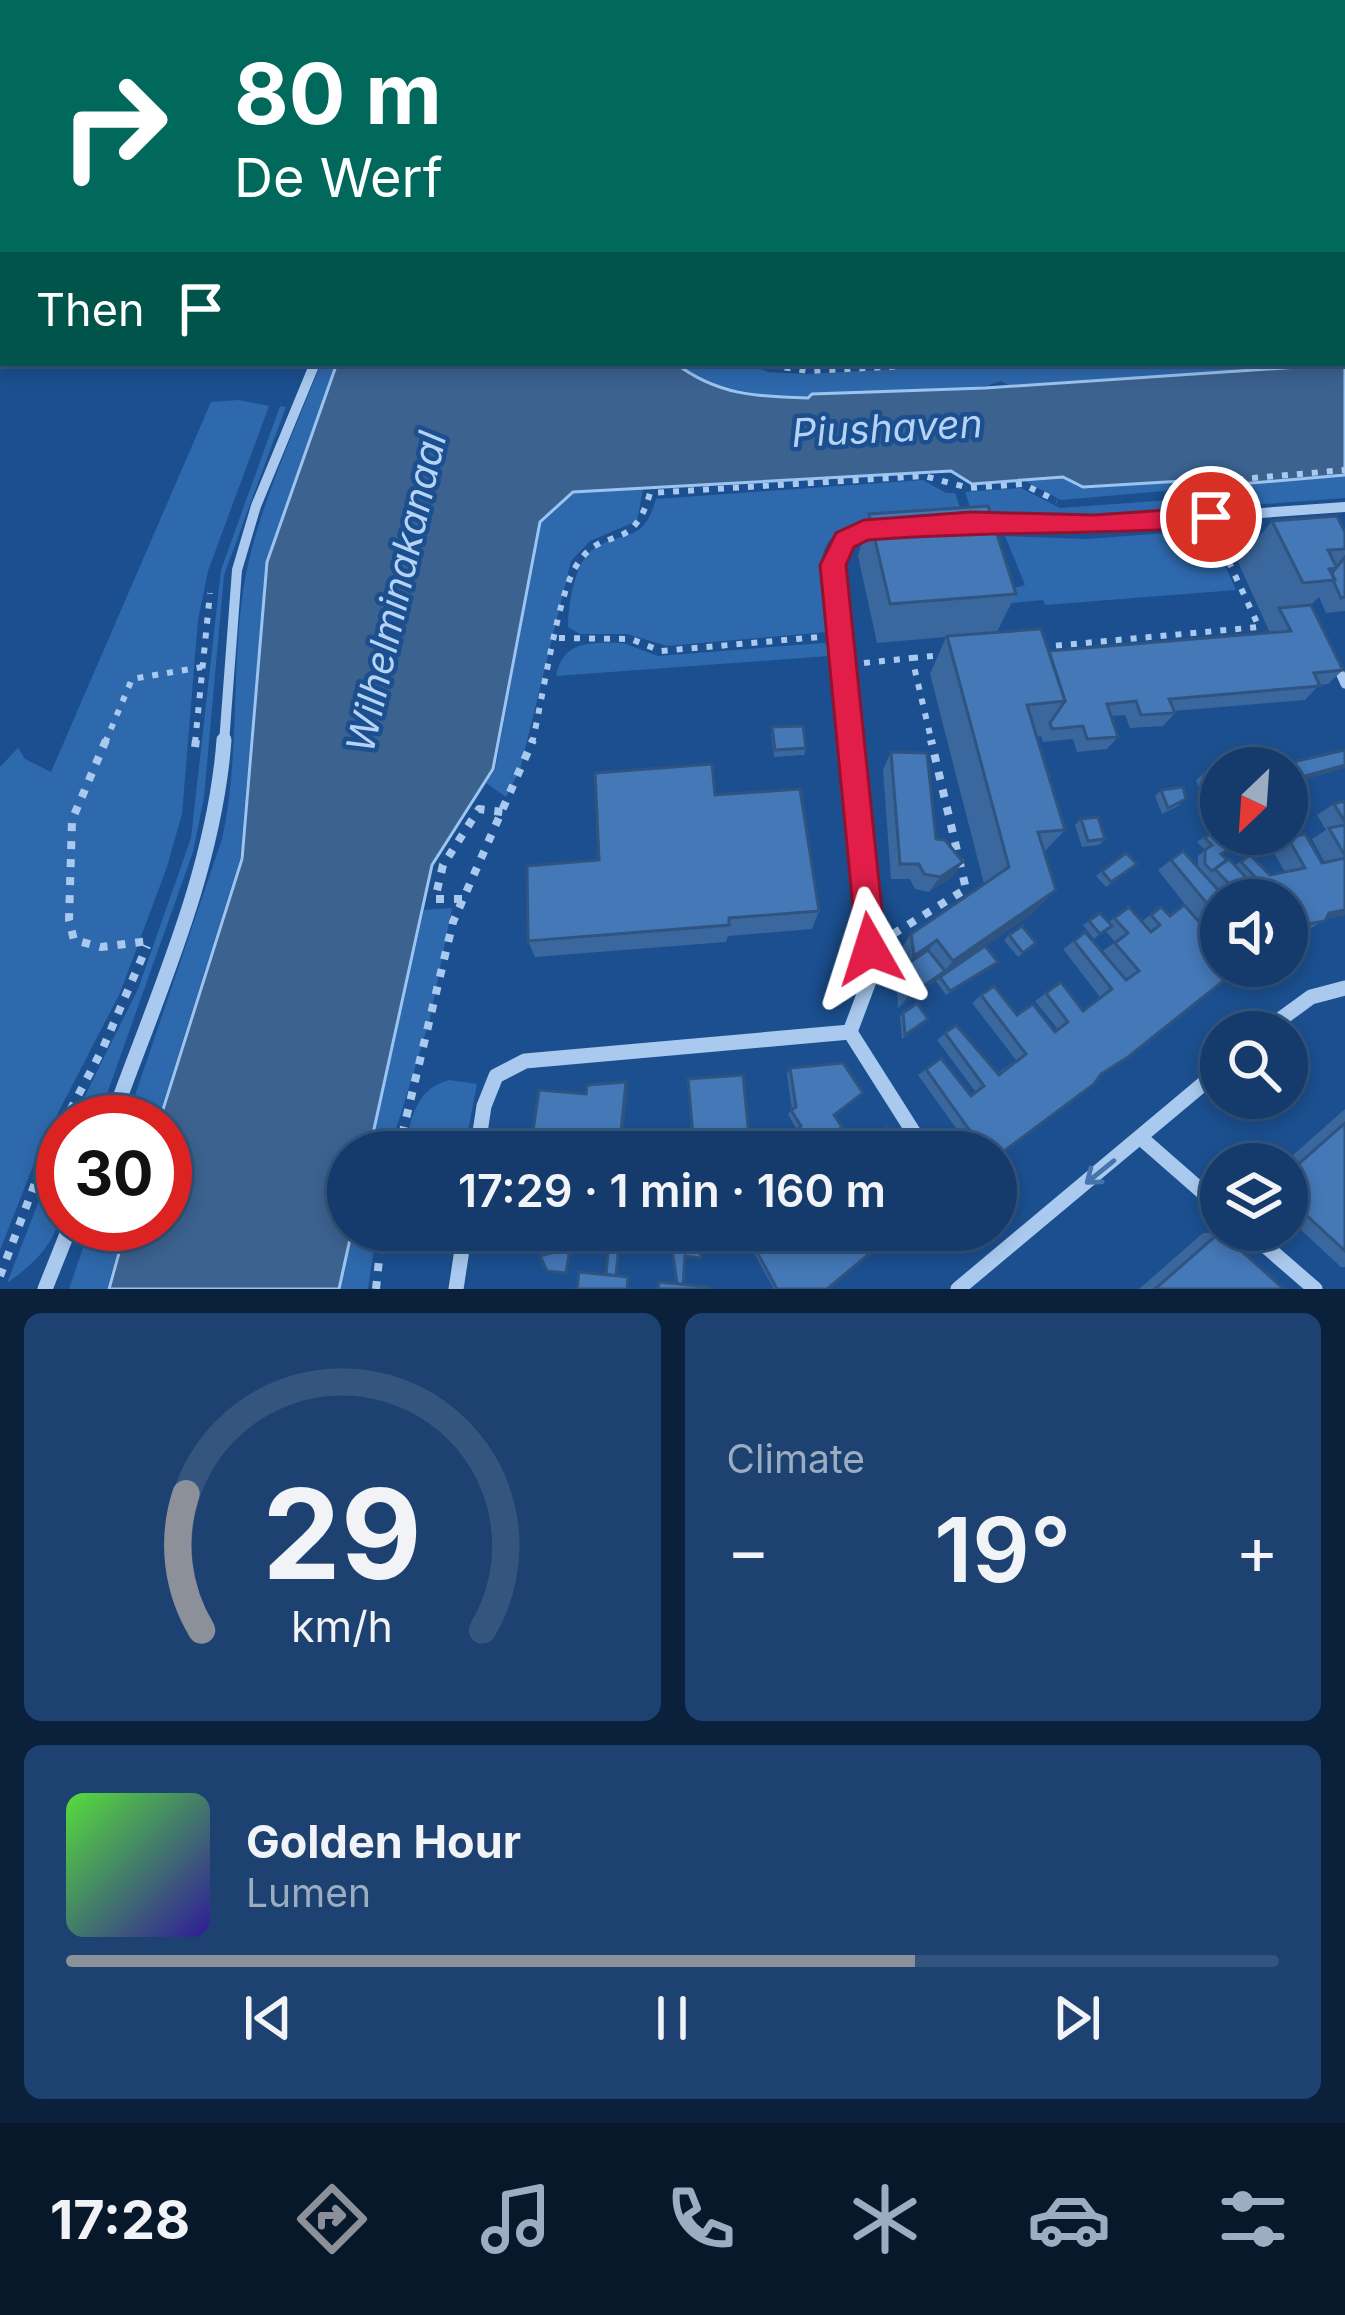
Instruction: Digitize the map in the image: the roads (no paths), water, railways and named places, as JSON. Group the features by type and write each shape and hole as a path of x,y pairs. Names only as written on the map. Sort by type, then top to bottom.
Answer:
{"street":[{"path":"121,1095 200,879 219,803 237,570 256,506 314,366"},
{"path":"971,522 1094,525 1345,507"},
{"path":"850,1032 872,974 833,565 837,550 854,534 886,528"},
{"path":"1292,1011 1311,997 1345,988"},
{"path":"480,1131 496,1076 526,1061 850,1032"},
{"path":"850,1032 913,1131"},
{"path":"958,1289 1200,1087"},
{"path":"1141,1138 1200,1190"},
{"path":"45,1289 60,1251"},
{"path":"456,1289 462,1251"},
{"path":"1271,1251 1315,1289"}],"lane":[{"path":"1265,513 1284,554"},
{"path":"1328,646 1345,684"}],"water":[{"path":"336,366 679,366 706,382 738,392 808,398 812,394 1345,366 1345,475 1216,486 1199,480 1083,487 1063,477 972,484 951,471 573,492 540,522 493,769 432,865 374,1131 327,1131 327,1251 347,1251 339,1289 109,1289 120,1251 192,1251 192,1095 168,1095 242,859 267,562"}],"water label":[{"name":"Piushaven","path":"887,428"},
{"name":"Wilhelminakanaal","path":"396,592"}]}
